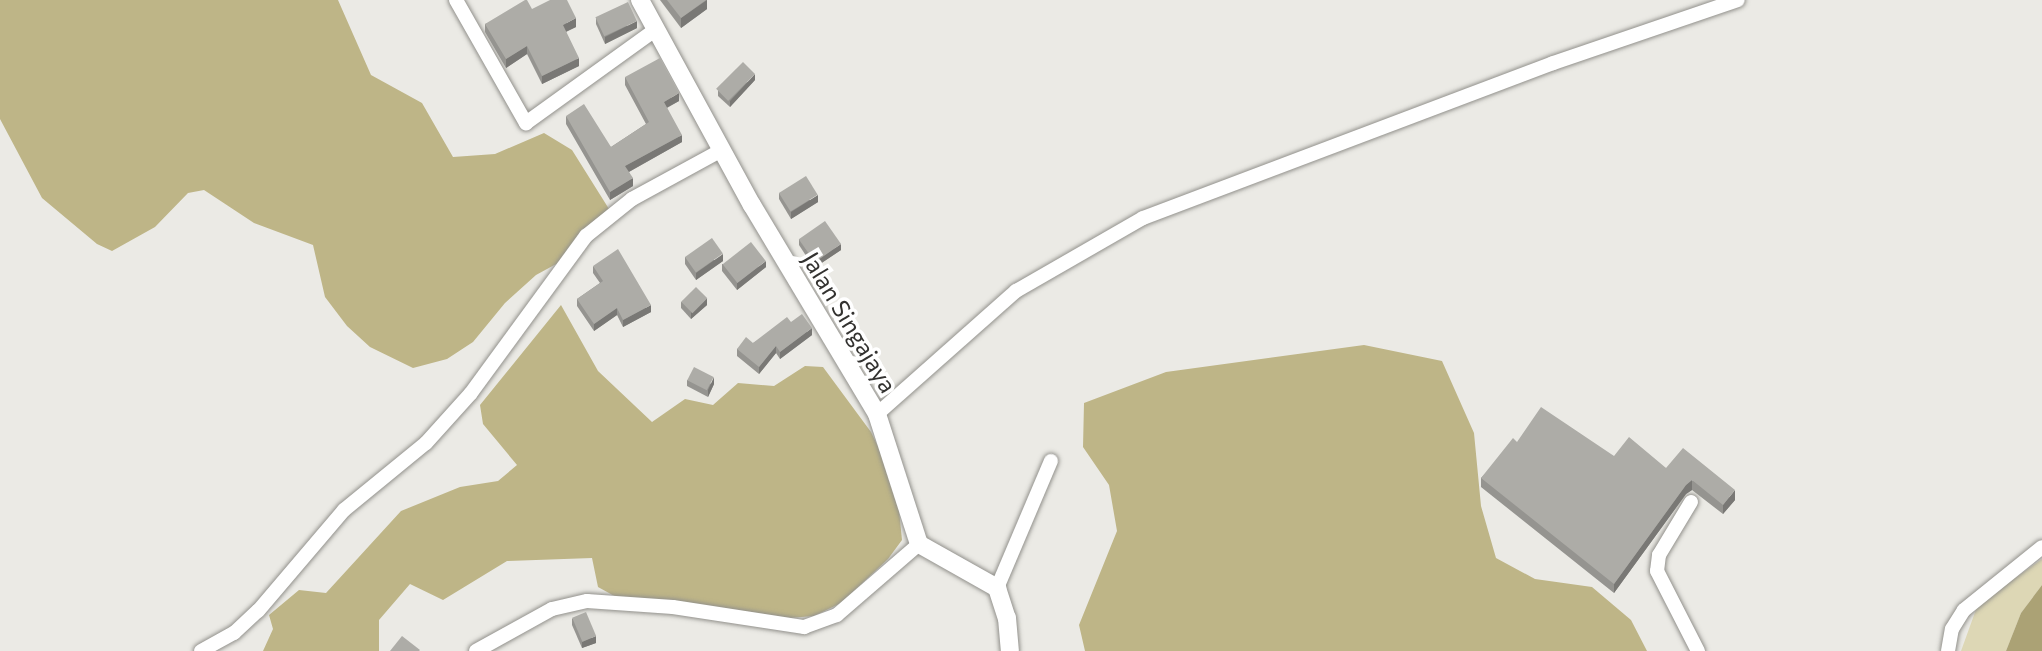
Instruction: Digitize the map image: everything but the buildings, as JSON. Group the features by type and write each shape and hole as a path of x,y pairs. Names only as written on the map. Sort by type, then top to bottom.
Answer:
{"street":[{"path":"456,0 526,123 655,30"},
{"name":"Jalan Singajaya","path":"640,0 722,150 877,414 919,544"},
{"path":"877,414 1016,291 1143,218 1553,63 1738,0"},
{"path":"201,651 234,633 258,611 344,510 426,443 471,393 586,236 632,199 722,150"},
{"path":"1010,651 1007,618 997,588 1051,461"},
{"path":"1691,502 1659,555 1657,571 1698,651"},
{"path":"476,651 552,609 587,601 673,607 804,627 837,615 919,544 997,588"},
{"path":"1948,651 1952,629 1964,610 2042,547"}],"shaded area":[{"path":"0,0 338,0 371,75 422,103 453,157 495,154 544,133 572,150 609,209 558,263 536,275 505,303 473,342 447,359 413,368 370,347 347,326 325,297 313,245 254,223 204,190 188,193 155,227 112,251 97,244 42,198 0,119"},
{"path":"561,305 598,371 652,422 685,399 713,405 738,383 774,386 805,366 823,367 871,432 885,461 898,500 902,540 888,559 841,603 814,616 789,618 618,598 598,587 592,558 507,561 443,600 410,584 379,620 379,651 263,651 273,629 269,615 299,590 326,593 401,511 460,487 498,481 517,465 483,424 480,405"},
{"path":"1364,345 1442,361 1474,433 1481,506 1496,558 1535,579 1592,587 1631,620 1647,651 1085,651 1079,625 1117,531 1109,485 1083,447 1084,403 1166,372"},
{"path":"2042,559 2042,585 2021,613 2006,651 1961,651 1978,604"},
{"path":"2042,585 2042,651 2006,651 2021,613"}]}
